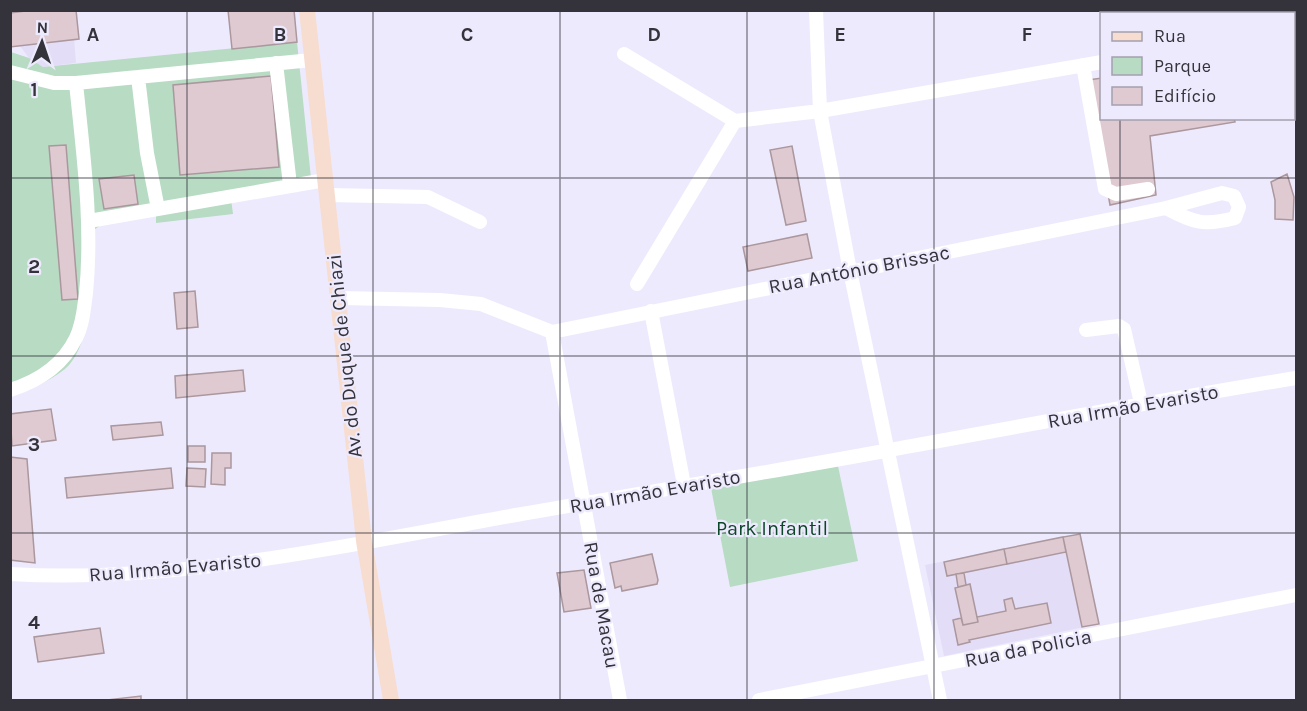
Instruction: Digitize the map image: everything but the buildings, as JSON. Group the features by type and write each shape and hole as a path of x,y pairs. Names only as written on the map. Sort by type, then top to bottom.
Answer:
{"main road":[{"name":"Av. do Duque de Chiazi","path":"307,10 364,541 392,700"}],"street":[{"path":"816,10 820,111 850,271 940,700"},
{"path":"624,54 735,121 820,111 1100,62"},
{"path":"10,72 54,83 76,84 312,60"},
{"path":"276,63 290,185"},
{"path":"1083,65 1105,189 1116,195 1148,189"},
{"path":"138,77 147,153 158,209"},
{"path":"10,390 42,377 62,360 77,337 83,316 89,221 76,84"},
{"path":"637,284 735,121"},
{"path":"89,221 290,185 428,196 480,222"},
{"name":"Rua António Brissac","path":"552,332 1166,208"},
{"path":"338,298 440,300 481,304 552,332"},
{"path":"651,311 684,485"},
{"path":"1086,330 1119,326 1124,329 1141,403"},
{"name":"Rua de Macau","path":"552,332 620,700"},
{"name":"Rua Irmão Evaristo","path":"10,573 65,577 141,573 258,561 1141,403 1296,378"},
{"name":"Rua da Policia","path":"759,700 1296,595"}],"shaded area":[{"path":"11,11 72,11 76,63 43,67 29,58 20,46 11,47"},
{"path":"1080,534 1099,624 944,656 925,565"}],"green space":[{"path":"297,42 312,188 231,199 233,214 156,223 156,216 107,220 94,230 90,304 81,342 74,358 65,369 52,378 11,396 11,52 29,58 43,67"},
{"name":"Park Infantil","path":"838,466 858,561 730,587 711,488"}]}
